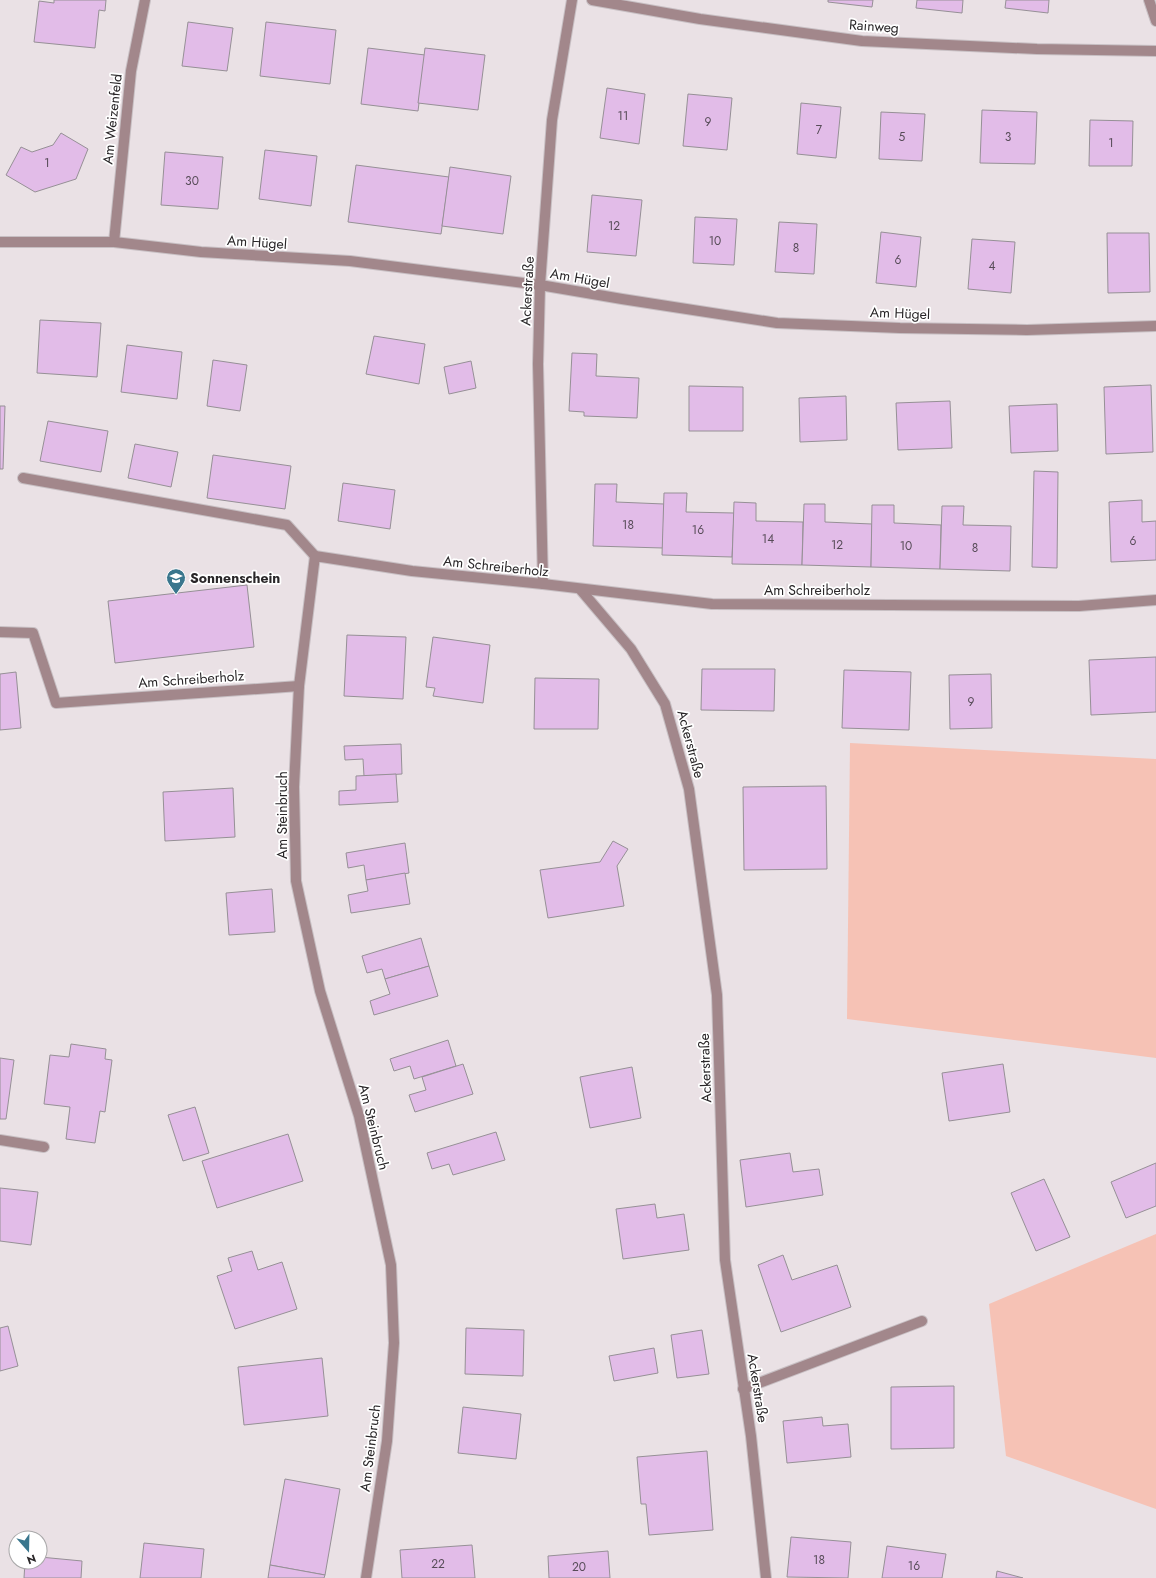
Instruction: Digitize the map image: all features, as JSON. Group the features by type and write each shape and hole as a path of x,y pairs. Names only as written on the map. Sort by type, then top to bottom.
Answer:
{"street":[{"name":"Am Weizenfeld","path":"114,242 130,71 145,0"},
{"name":"Ackerstraße","path":"543,584 538,364 540,285 552,120 572,0"},
{"name":"Rainweg","path":"592,0 700,18 862,41 1037,49 1156,51"},
{"path":"1150,0 1156,21"},
{"name":"Am Hügel","path":"0,242 114,242 201,252 350,261 540,285 622,300 777,323 900,328 1027,330 1156,326"},
{"path":"24,478 287,525 314,556 299,686"},
{"name":"Am Schreiberholz","path":"314,556 412,571 543,584 712,604 1079,606 1156,600"},
{"name":"Ackerstraße","path":"580,589 631,649 665,704 689,789 716,995 725,1260 751,1436 766,1578"},
{"name":"Am Schreiberholz","path":"0,632 33,632 56,703 299,686"},
{"name":"Am Steinbruch","path":"299,686 294,787 296,881 320,991 360,1116 391,1265 394,1343 387,1441 366,1578"},
{"path":"0,1140 44,1147"},
{"path":"743,1389 922,1321"}],"shaded area":[{"path":"850,743 1156,759 1156,1058 847,1019"},
{"path":"1156,1234 1156,1509 1006,1456 989,1304"}],"building":[{"path":"54,0 106,0 105,11 99,10 95,48 34,42 39,1 54,3"},
{"path":"828,0 873,0 872,7 828,2"},
{"path":"917,0 963,0 962,13 916,8"},
{"path":"1006,0 1049,0 1048,13 1005,8"},
{"path":"188,22 233,28 227,71 182,66"},
{"path":"266,22 336,30 330,84 260,76"},
{"path":"368,48 425,55 418,111 361,104"},
{"path":"425,48 485,55 478,110 418,103"},
{"path":"607,88 645,94 639,144 600,138"},
{"path":"688,94 732,98 727,150 683,146"},
{"path":"801,103 841,107 836,158 797,154"},
{"path":"982,110 1037,112 1035,164 980,163"},
{"path":"881,112 925,114 922,161 879,159"},
{"path":"1090,120 1133,121 1132,166 1089,166"},
{"path":"61,133 88,149 76,179 35,192 6,175 21,147 32,152 53,145"},
{"path":"265,150 317,156 311,206 259,199"},
{"path":"165,152 223,157 218,209 161,205"},
{"path":"356,165 449,177 441,234 348,222"},
{"path":"450,167 511,176 503,234 442,226"},
{"path":"592,195 642,200 636,256 587,252"},
{"path":"695,217 737,219 734,265 693,263"},
{"path":"779,222 817,224 814,274 775,272"},
{"path":"881,232 921,237 916,287 876,283"},
{"path":"1107,233 1149,233 1150,292 1108,293"},
{"path":"972,239 1015,242 1011,293 968,289"},
{"path":"40,320 101,323 97,377 37,373"},
{"path":"374,336 425,344 419,384 366,374"},
{"path":"127,345 182,352 177,399 121,392"},
{"path":"572,353 597,354 596,376 639,378 637,418 584,416 584,412 569,411"},
{"path":"213,360 247,365 240,411 207,406"},
{"path":"471,361 476,388 449,394 444,367"},
{"path":"1151,385 1153,452 1106,454 1104,387"},
{"path":"689,386 743,387 743,431 689,431"},
{"path":"846,396 847,440 800,442 799,398"},
{"path":"950,401 952,448 898,450 896,403"},
{"path":"1057,404 1058,451 1011,453 1009,406"},
{"path":"0,406 5,406 3,469 0,469"},
{"path":"48,421 108,431 101,472 40,461"},
{"path":"135,444 178,452 171,487 128,478"},
{"path":"213,455 291,466 285,509 207,498"},
{"path":"1034,471 1058,472 1057,568 1032,567"},
{"path":"343,483 395,490 390,529 338,521"},
{"path":"595,484 617,484 616,502 664,504 663,548 593,546"},
{"path":"664,493 687,493 686,512 734,513 732,557 662,555"},
{"path":"1142,500 1142,522 1156,521 1156,560 1111,562 1109,502"},
{"path":"734,502 756,503 756,521 803,522 802,565 732,564"},
{"path":"804,504 825,504 825,522 872,524 871,567 802,565"},
{"path":"872,505 894,505 894,523 941,525 940,569 871,567"},
{"path":"942,506 964,506 963,525 1011,526 1010,571 940,569"},
{"path":"247,585 254,647 115,663 108,601"},
{"path":"347,635 406,637 403,699 344,696"},
{"path":"433,637 490,645 483,703 433,696 435,688 426,687"},
{"path":"1156,657 1156,712 1091,715 1089,660"},
{"path":"702,669 775,669 774,711 701,710"},
{"path":"844,670 911,672 909,730 842,728"},
{"path":"16,672 21,728 0,730 0,674"},
{"path":"991,674 992,728 950,729 949,675"},
{"path":"535,678 599,679 598,729 534,729"},
{"path":"401,744 402,774 364,776 363,759 345,760 344,746"},
{"path":"396,774 398,802 339,805 339,791 356,790 356,776"},
{"path":"826,786 827,869 744,870 743,787"},
{"path":"233,788 235,837 165,841 163,792"},
{"path":"613,841 628,849 617,866 624,906 548,918 540,870 600,862"},
{"path":"405,843 409,873 366,880 364,865 348,868 346,853"},
{"path":"405,873 410,904 351,913 348,895 368,891 366,880"},
{"path":"272,889 275,932 229,935 226,893"},
{"path":"421,938 429,966 385,979 382,969 367,973 362,956"},
{"path":"429,966 438,996 374,1015 370,1001 390,994 385,979"},
{"path":"448,1040 456,1066 414,1079 410,1066 394,1071 390,1059"},
{"path":"71,1044 106,1049 105,1059 112,1060 105,1112 100,1111 95,1143 66,1139 70,1107 44,1104 50,1055 69,1057"},
{"path":"0,1058 14,1060 6,1119 0,1119"},
{"path":"463,1064 473,1094 415,1112 409,1095 426,1090 422,1077"},
{"path":"1003,1064 1010,1112 949,1121 942,1073"},
{"path":"632,1067 641,1118 590,1128 580,1077"},
{"path":"195,1107 209,1153 183,1161 168,1115"},
{"path":"496,1132 505,1160 453,1175 449,1164 432,1169 427,1153"},
{"path":"288,1134 303,1181 217,1208 202,1161"},
{"path":"790,1153 793,1172 819,1169 823,1195 746,1207 740,1160"},
{"path":"1156,1163 1156,1206 1126,1218 1111,1182"},
{"path":"1044,1179 1070,1237 1036,1251 1011,1193"},
{"path":"0,1188 38,1192 31,1245 0,1241"},
{"path":"655,1204 657,1218 684,1214 689,1250 623,1259 616,1209"},
{"path":"252,1251 258,1270 282,1262 297,1309 235,1329 217,1276 232,1271 228,1258"},
{"path":"783,1255 792,1280 837,1265 851,1307 781,1332 758,1265"},
{"path":"8,1326 18,1366 0,1371 0,1328"},
{"path":"466,1328 524,1330 523,1376 465,1374"},
{"path":"702,1330 709,1374 677,1378 671,1335"},
{"path":"654,1348 658,1373 614,1381 609,1356"},
{"path":"322,1358 328,1416 244,1425 238,1367"},
{"path":"954,1386 954,1448 891,1449 891,1387"},
{"path":"463,1407 521,1414 516,1459 458,1453"},
{"path":"822,1417 823,1426 848,1424 851,1457 787,1463 783,1421"},
{"path":"707,1451 713,1530 649,1535 646,1504 641,1504 637,1457"},
{"path":"285,1479 340,1489 325,1575 270,1565"},
{"path":"791,1537 851,1542 848,1578 787,1577"},
{"path":"144,1543 204,1549 201,1578 140,1578"},
{"path":"472,1545 475,1578 402,1578 400,1550"},
{"path":"887,1546 946,1554 942,1578 882,1578"},
{"path":"608,1551 610,1578 549,1578 548,1556"},
{"path":"48,1558 82,1561 81,1578 24,1578 24,1570 48,1570"},
{"path":"270,1565 325,1575 324,1578 268,1578"},
{"path":"997,1571 1023,1578 996,1578"}],"place":[{"name":"Sonnenschein","path":"176,595"}]}
